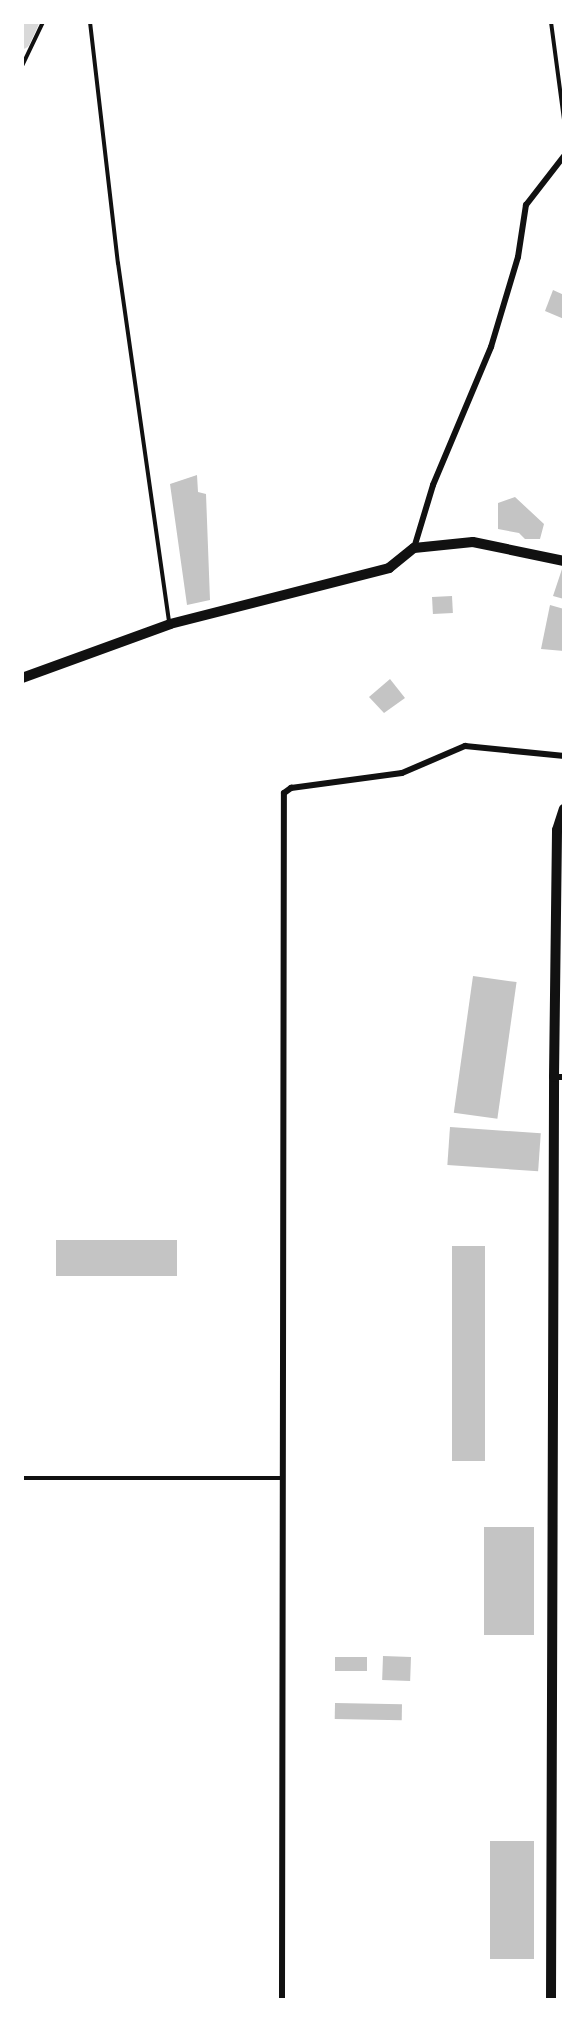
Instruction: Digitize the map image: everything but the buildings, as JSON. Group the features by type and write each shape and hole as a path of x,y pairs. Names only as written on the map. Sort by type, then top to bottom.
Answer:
{"street":[{"path":"414,548 433,485 491,347 518,257 526,205 564,156"},
{"path":"22,678 170,624 389,567 414,548 448,542 473,542 564,561"},
{"path":"282,2000 280,1478 284,793 301,786 402,773 465,746 564,756"},
{"path":"551,2000 559,1077 558,830 564,809"}],"lane":[{"path":"22,66 43,22"},
{"path":"90,22 118,263 170,624"},
{"path":"551,22 564,119"},
{"path":"22,1478 280,1478"}],"waterway":[{"path":"22,41 31,22"}]}
